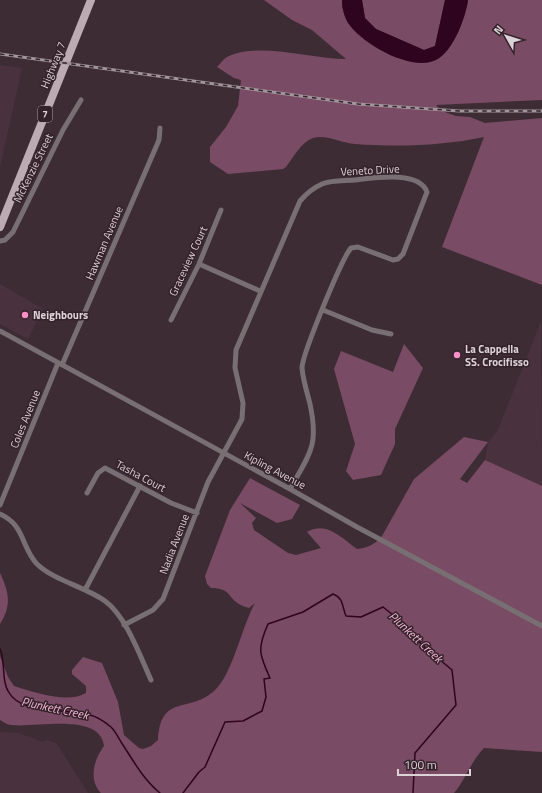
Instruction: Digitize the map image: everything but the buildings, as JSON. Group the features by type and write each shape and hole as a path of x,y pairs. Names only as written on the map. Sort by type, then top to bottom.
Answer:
{"main road":[{"name":"Highway 7","path":"0,227 91,0"}],"street":[{"name":"McKenzie Street","path":"0,241 5,240 13,232 63,130 81,100"},
{"name":"Hawman Avenue","path":"60,364 159,140 160,128"},
{"name":"Veneto Drive","path":"224,454 243,414 243,399 235,368 235,354 260,291 297,206 305,195 314,188 332,182 394,176 422,185 426,189 427,196 401,257 393,260 358,247 351,248 323,310 306,350 303,363 303,376 314,422 314,442 290,489"},
{"name":"Graceview Court","path":"171,320 199,264 222,210"},
{"path":"199,264 260,291"},
{"path":"323,310 372,330 391,334"},
{"name":"Kipling Avenue","path":"0,331 357,527 542,626"},
{"name":"Coles Avenue","path":"0,505 60,364"},
{"name":"Nadia Avenue","path":"124,625 153,610 163,599 211,476 224,454"},
{"name":"Tasha Court","path":"87,493 98,473 106,468 171,503 196,513"},
{"path":"85,590 140,486"},
{"path":"0,514 12,520 37,564 46,571 85,590 109,604 124,625 151,680"}],"shaded area":[{"path":"264,0 342,0 342,7 348,23 427,63 467,6 468,0 542,0 542,100 436,105 442,111 456,116 470,117 485,123 542,118 542,285 442,247 484,137 436,144 387,145 355,144 318,137 305,143 283,169 228,174 210,162 210,147 226,127 238,106 241,80 234,78 217,67 226,58 241,52 270,51 346,59 312,30 292,20"},
{"path":"342,0 362,0 365,18 376,29 424,50 435,46 445,0 468,0 465,15 458,33 448,50 436,60 426,63 401,59 388,54 364,39 348,23 342,6"},
{"path":"362,0 445,0 435,46 424,50 376,29 365,18"},
{"path":"0,65 22,68 0,167"},
{"path":"0,284 43,309 28,339 0,324"},
{"path":"541,321 541,487 485,460 488,442 498,430"},
{"path":"404,344 423,368 395,429 395,444 381,475 353,480 346,471 355,444 334,369 341,351 393,372"},
{"path":"464,437 488,442 460,479 467,483 485,460 542,486 542,752 484,748 479,753 454,793 101,793 97,788 94,776 97,757 104,746 100,735 91,729 79,725 10,725 0,720 0,656 8,677 14,686 50,696 60,697 79,696 86,693 86,686 72,674 72,670 83,657 102,663 118,702 124,735 139,748 143,749 151,746 158,740 160,725 164,716 170,710 177,706 195,702 204,698 214,691 220,684 231,663 255,603 249,608 240,605 235,602 226,591 211,588 207,584 205,576 230,510 250,478 300,505 292,519 277,523 240,503 256,518 252,523 254,530 288,553 296,555 321,548 307,532 321,528 327,529 339,535 357,549 368,547 380,539 414,479"},
{"path":"0,573 7,592 8,605 0,624"},
{"path":"0,732 19,733 43,742 48,740 57,744 88,793 0,793"}],"waterway":[{"name":"Plunkett Creek","path":"183,793 199,772 205,767 225,722 243,721 262,711 266,697 264,679 270,678 261,651 262,640 268,624 303,612 333,594 341,600 346,616 361,617 383,607 398,619 406,631 452,670 456,705 415,753 413,793"},
{"name":"Plunkett Creek","path":"0,649 3,660 6,686 8,691 15,699 23,705 34,708 80,713 99,718 113,729 140,770 154,788 160,793"}],"railway":[{"path":"0,54 358,104 459,111 542,111"}],"place":[{"name":"Neighbours","path":"25,315"},
{"name":"La Cappella SS. Crocifisso","path":"457,355"}]}
